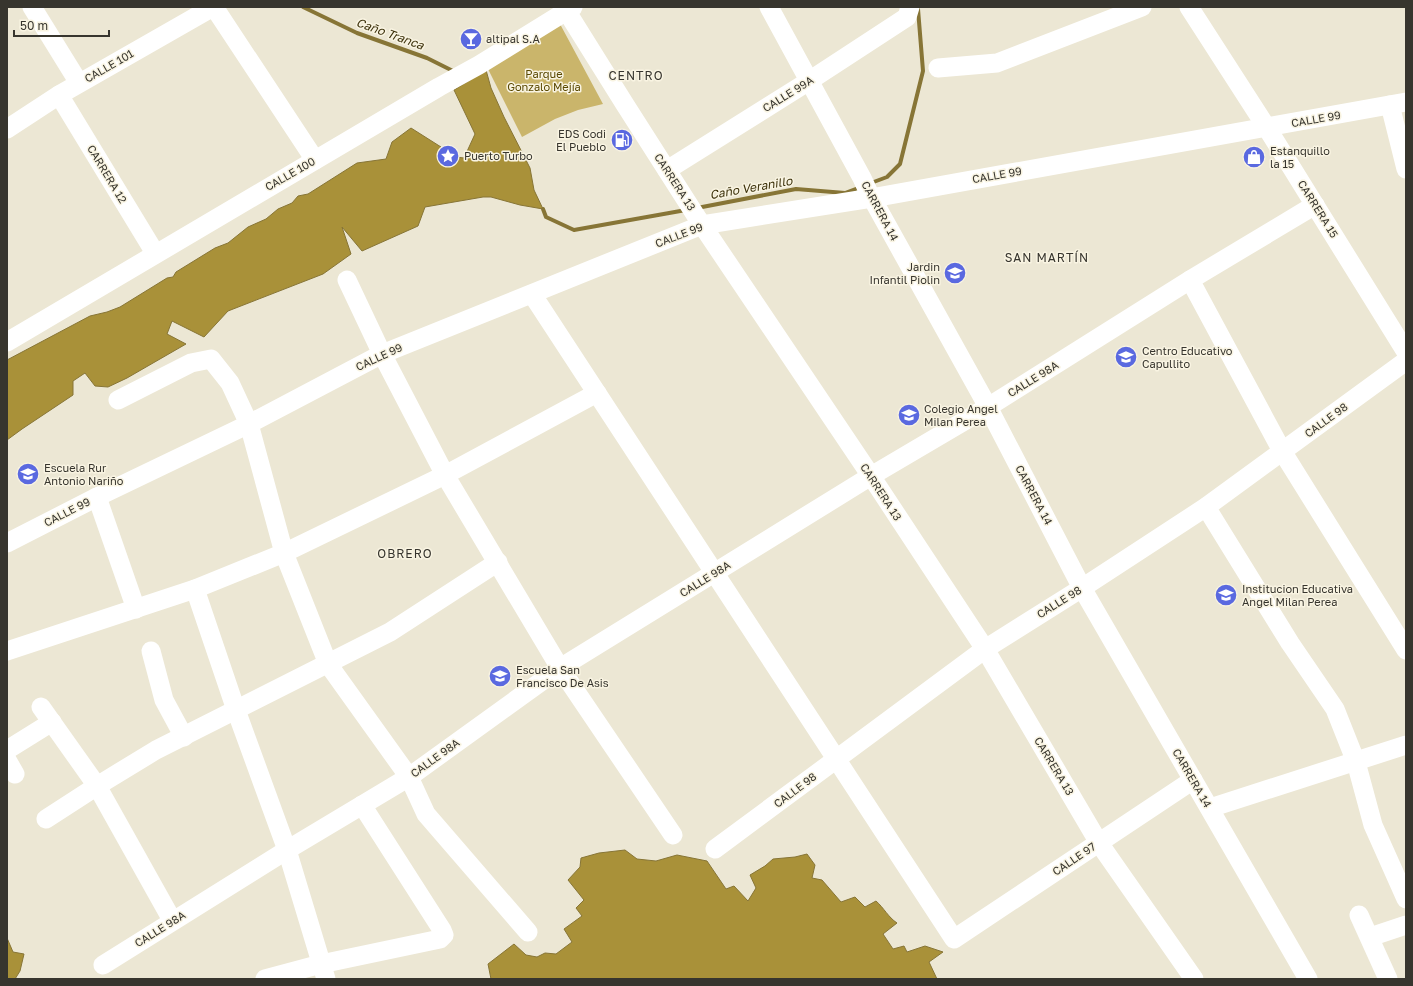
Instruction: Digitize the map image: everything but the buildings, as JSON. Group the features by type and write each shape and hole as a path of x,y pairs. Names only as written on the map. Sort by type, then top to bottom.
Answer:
{"street":[{"path":"32,7 79,83"},
{"path":"214,7 315,160"},
{"name":"CALLE 101","path":"7,129 79,83 214,7"},
{"name":"CARRERA 14","path":"769,7 867,189 988,408 1082,588 1308,979"},
{"path":"938,68 997,63 1142,7"},
{"name":"CARRERA 15","path":"1189,7 1267,128 1406,352"},
{"name":"CALLE 100","path":"7,342 155,253 479,65 568,8"},
{"name":"CARRERA 13","path":"568,8 700,222 871,476 985,649 1099,843 1194,979"},
{"name":"CALLE 99A","path":"667,170 809,81 908,12"},
{"name":"CARRERA 12","path":"59,95 155,253"},
{"path":"1398,104 1404,167 1406,169"},
{"name":"CALLE 99","path":"7,543 97,497 249,424 382,354 532,294 700,222 867,189 1267,128 1398,104"},
{"name":"CALLE 98A","path":"103,965 172,920 409,777 560,668 871,476 988,408 1190,280 1315,205"},
{"path":"347,280 382,354 445,475 560,668 673,835"},
{"path":"1190,280 1282,451 1406,650"},
{"path":"532,294 837,759"},
{"path":"118,400 191,363 211,359 230,383 249,424 284,553 328,664 409,777 426,814 528,932"},
{"name":"CALLE 98","path":"715,849 985,649 1206,507 1406,361"},
{"path":"7,651 195,589 284,553 445,475 597,393"},
{"path":"97,497 136,609"},
{"path":"1206,507 1290,643 1335,709 1356,762 1373,825 1406,899"},
{"path":"46,819 156,750 390,632 498,562"},
{"path":"195,589 236,710 287,850 324,971"},
{"path":"151,651 164,700 184,737"},
{"path":"7,750 46,714 97,786 172,920"},
{"path":"1210,808 1406,745"},
{"name":"CALLE 97","path":"837,759 954,938 1193,780"},
{"path":"265,979 324,971 440,940 444,935 362,805"},
{"path":"1359,915 1388,979"},
{"path":"1370,937 1406,925"}],"green space":[{"name":"Parque Gonzalo Mejía","path":"560,24 603,104 578,110 555,119 522,137 487,67"}],"shaded area":[{"path":"486,70 491,88 504,117 530,168 534,190 543,209 520,205 491,197 425,207 418,226 362,251 342,227 351,254 323,274 228,311 204,337 172,321 167,334 186,344 127,378 108,387 95,386 85,373 73,381 73,395 7,440 7,360 90,316 120,307 167,278 173,277 176,272 215,248 228,243 248,227 266,219 278,209 292,203 298,196 308,194 357,163 386,159 392,142 411,128 441,147 448,156 464,158 475,134 454,90"},
{"path":"625,850 637,859 656,861 677,855 707,861 726,889 734,886 748,901 756,888 750,875 773,859 795,857 807,854 815,865 812,878 822,880 841,902 855,897 865,907 876,901 897,923 883,934 893,949 904,946 907,952 925,946 943,952 929,962 937,979 491,979 488,964 514,944 526,955 537,957 545,953 556,954 572,942 564,929 582,916 576,908 584,900 568,880 580,867 581,858 599,853"},
{"path":"7,938 13,952 24,954 20,971 15,979 7,979"}],"waterway":[{"name":"Caño Tranca","path":"303,7 357,33 427,58 455,72"},
{"name":"Caño Veranillo","path":"871,183 887,177 900,164 923,71 918,9"},
{"name":"Caño Veranillo","path":"697,208 796,189 845,193 861,187"},
{"name":"Caño Veranillo","path":"543,209 546,217 574,230 686,210"}],"place":[{"name":"altipal S.A","path":"471,39"},
{"name":"EDS Codi El Pueblo","path":"622,140"},
{"name":"Puerto Turbo","path":"448,156"},
{"name":"Estanquillo la 15","path":"1254,157"},
{"name":"Jardin Infantil Piolin","path":"955,273"},
{"name":"Centro Educativo Capullito","path":"1126,357"},
{"name":"Colegio Angel Milan Perea","path":"909,415"},
{"name":"Escuela Rur Antonio Nariño","path":"28,474"},
{"name":"Institucion Educativa Angel Milan Perea","path":"1226,595"},
{"name":"Escuela San Francisco De Asis","path":"500,676"}],"district":[{"name":"CENTRO","path":"636,76"},
{"name":"SAN MARTÍN","path":"1047,258"},
{"name":"OBRERO","path":"405,554"}]}
